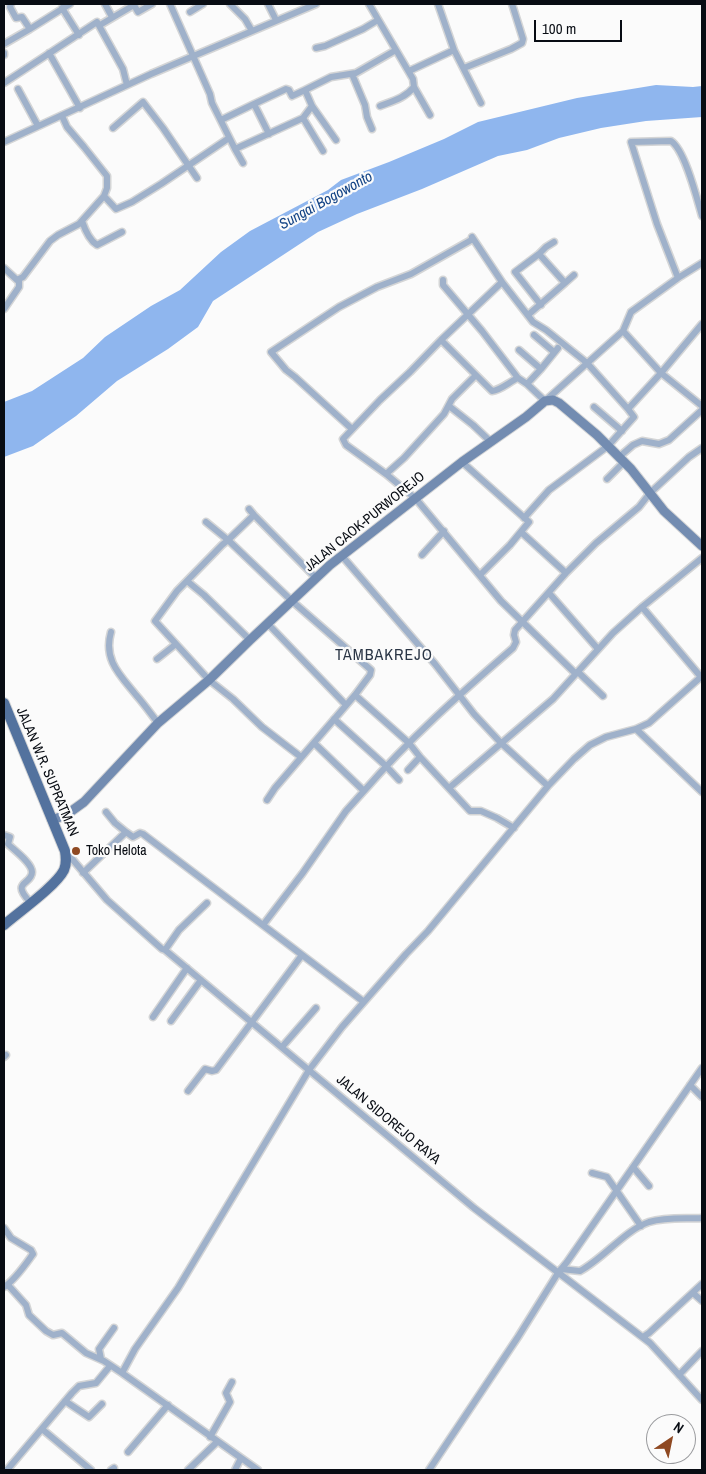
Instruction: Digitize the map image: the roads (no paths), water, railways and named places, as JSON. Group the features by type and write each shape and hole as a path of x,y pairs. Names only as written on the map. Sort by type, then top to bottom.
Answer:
{"main road":[{"name":"JALAN W.R. SUPRATMAN","path":"4,704 65,850"},
{"path":"4,925 55,882 65,868 65,850"}],"street":[{"path":"11,4 10,7 16,18 22,17 30,29"},
{"path":"5,41 30,29 70,4"},
{"path":"104,4 112,18"},
{"path":"100,25 129,6 134,5 138,12 152,4"},
{"path":"170,4 220,120 243,163"},
{"path":"190,12 203,4"},
{"path":"230,4 245,19 252,31"},
{"path":"268,4 276,20"},
{"path":"4,142 127,85 316,4"},
{"path":"368,4 409,71 414,87 430,115"},
{"path":"438,4 454,50 481,103"},
{"path":"464,68 522,43 523,39 512,4"},
{"path":"62,8 79,35"},
{"path":"316,48 345,38 378,20"},
{"path":"4,84 96,22 100,25 123,70 127,85"},
{"path":"220,120 286,89 292,96 331,77 352,74 396,50"},
{"path":"409,71 454,50"},
{"path":"48,53 80,108"},
{"path":"352,74 365,105 366,117 372,129"},
{"path":"380,106 406,95 414,87"},
{"path":"18,89 38,126"},
{"path":"306,90 312,106 336,140"},
{"path":"113,128 125,123 143,102 197,178"},
{"path":"254,104 269,134"},
{"path":"235,149 303,118 312,106"},
{"path":"4,268 12,277 23,278 50,241 58,234 76,226 82,221 104,196 107,188 107,176 67,127 62,116"},
{"path":"303,118 323,150"},
{"path":"104,196 114,208 118,209 161,184 229,138"},
{"path":"678,278 657,224 631,142 671,141 674,143 679,150 692,183 702,216"},
{"path":"82,221 85,231 97,245 122,232"},
{"path":"352,429 286,370 271,352 339,307 378,287 411,274 473,238 502,282 533,322 587,363 634,417 608,446 549,490 524,518"},
{"path":"541,304 515,272 554,242"},
{"path":"539,254 565,283"},
{"path":"545,401 622,331 631,312 702,263"},
{"path":"528,315 574,275"},
{"path":"4,309 19,287 19,279"},
{"path":"444,280 443,285 518,378 545,401"},
{"path":"502,282 441,340 343,439 346,445 416,499 501,600 576,673 604,696"},
{"path":"628,409 702,324"},
{"path":"622,331 661,373 702,406"},
{"path":"527,384 556,350 534,335"},
{"path":"441,340 492,392 518,378"},
{"path":"519,350 541,368"},
{"path":"386,474 404,458 444,414 452,399 476,375"},
{"path":"545,401 553,400 559,403 597,435 622,460 664,511 702,545"},
{"name":"JALAN CAOK-PURWOREJO","path":"52,820 66,816 84,802 158,723 209,680 316,578 462,462 526,417 545,401"},
{"path":"449,406 473,424 490,442"},
{"path":"594,407 622,432"},
{"path":"607,479 633,445 642,442 659,444 669,440 702,410"},
{"path":"262,925 302,874 341,818 386,766 515,646 514,632 566,573 601,538 639,507 650,493 690,456 702,448"},
{"path":"462,462 528,522 510,546 480,575"},
{"path":"301,757 262,727 209,680 155,621 177,591 228,540 251,512 316,578"},
{"path":"206,522 370,670 370,675 355,695 274,788 266,800"},
{"path":"422,555 444,531"},
{"path":"521,532 566,573"},
{"path":"342,556 435,664 474,714 548,786"},
{"path":"449,788 553,699 625,622 702,558"},
{"path":"188,581 250,640"},
{"path":"549,592 598,649"},
{"path":"122,1373 135,1349 178,1288 309,1070 342,1027 428,931 548,786 574,759 606,736 636,729 649,723 702,677 642,607"},
{"path":"268,624 346,705"},
{"path":"110,632 108,643 112,663 119,676 136,694 158,723"},
{"path":"156,659 176,644"},
{"path":"355,695 409,743 470,811 481,811 514,828"},
{"path":"334,719 399,780"},
{"path":"636,729 702,792"},
{"path":"314,743 364,791"},
{"path":"408,770 420,757"},
{"path":"106,812 126,832 133,837 140,833 142,834 364,1002"},
{"path":"83,873 126,832"},
{"path":"6,837 8,844 28,863 32,870 31,876 25,882 22,889 23,894 30,902"},
{"name":"JALAN SIDOREJO RAYA","path":"65,850 107,900 162,949 282,1047 451,1190 643,1337 702,1400"},
{"path":"165,950 179,930 207,903"},
{"path":"188,1091 205,1069 216,1070 302,955"},
{"path":"153,1017 187,968"},
{"path":"171,1021 201,980"},
{"path":"282,1047 316,1008"},
{"path":"429,1470 518,1337 559,1271 702,1068"},
{"path":"690,1085 702,1096"},
{"path":"633,1167 649,1186"},
{"path":"592,1173 607,1177 641,1226"},
{"path":"559,1271 580,1271 608,1252 631,1232 650,1222 669,1219 702,1218"},
{"path":"4,1228 11,1238 31,1250 32,1254 6,1286 26,1305 29,1314 46,1331 53,1334 62,1333 86,1354 100,1359 122,1373 258,1470"},
{"path":"643,1337 649,1334 702,1284"},
{"path":"693,1293 702,1301"},
{"path":"100,1359 99,1349 114,1328"},
{"path":"679,1375 702,1351"},
{"path":"7,1470 79,1386 96,1383 110,1366"},
{"path":"210,1437 230,1402 226,1393 232,1382"},
{"path":"65,1401 89,1417 102,1404"},
{"path":"128,1452 168,1405"},
{"path":"42,1429 91,1470"},
{"path":"188,1470 217,1442"},
{"path":"235,1470 241,1458"}],"water":[{"name":"Sungai Bogowonto","path":"656,85 702,86 702,117 646,121 601,128 559,138 527,150 498,156 318,232 213,301 198,327 168,349 117,381 76,416 33,446 4,457 4,402 32,391 83,358 105,337 151,306 180,290 221,252 250,231 328,190 341,180 444,139 478,122 577,98"}],"place":[{"name":"Toko Helota","path":"76,851"}],"district":[{"name":"TAMBAKREJO","path":"384,656"}]}
